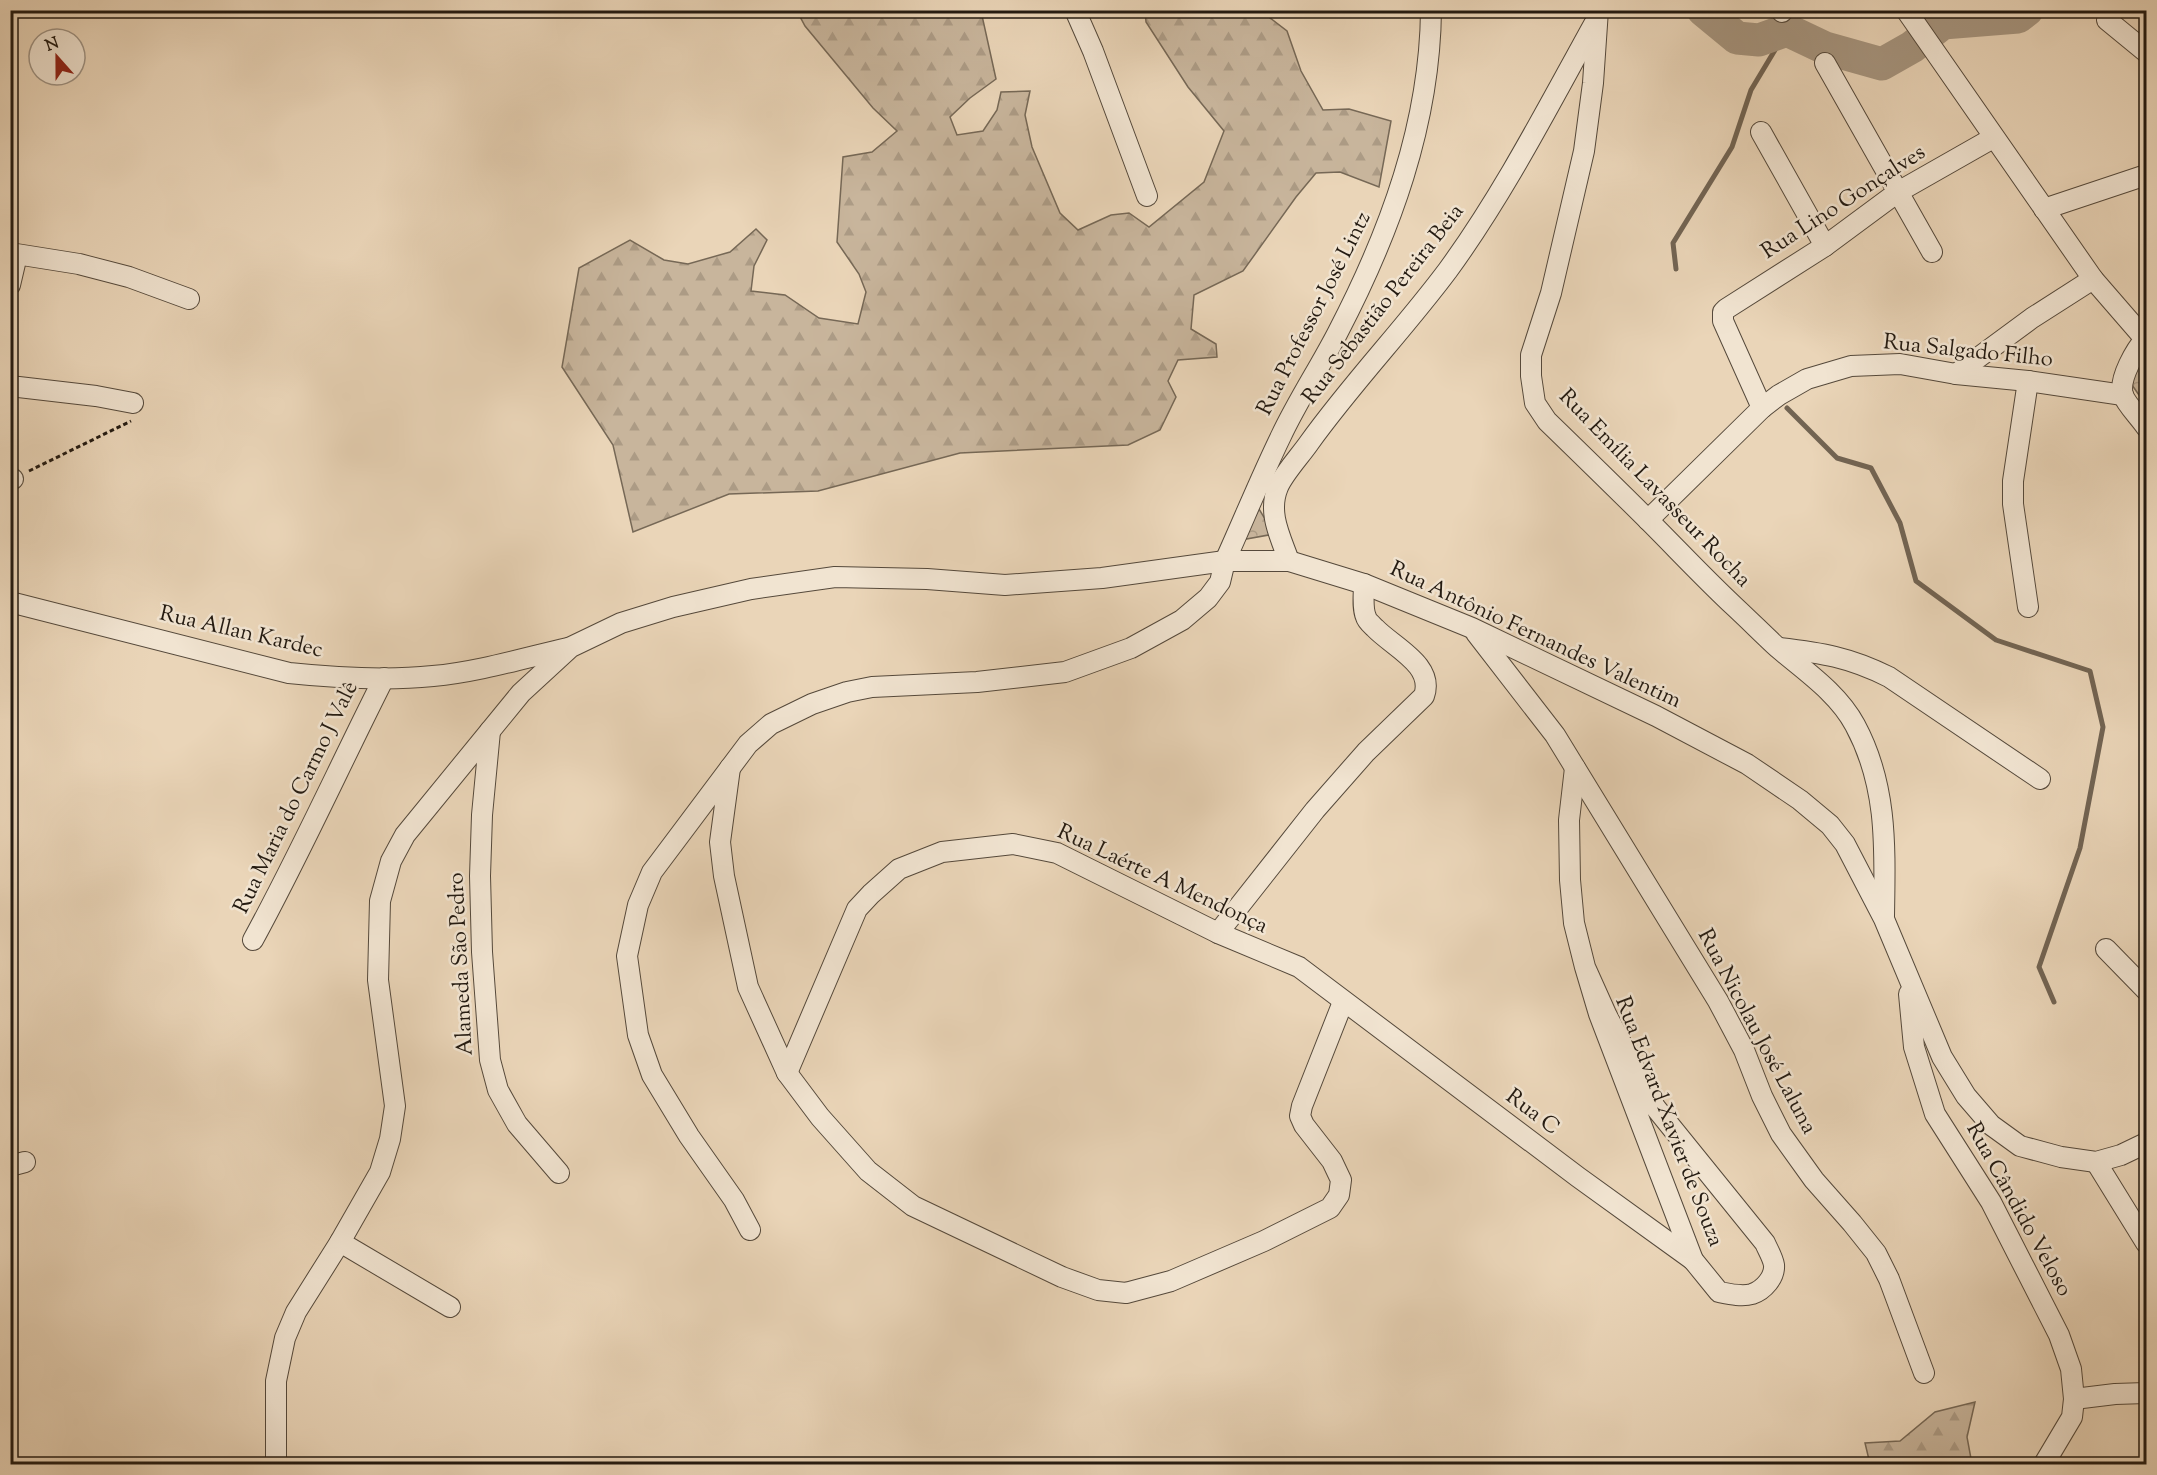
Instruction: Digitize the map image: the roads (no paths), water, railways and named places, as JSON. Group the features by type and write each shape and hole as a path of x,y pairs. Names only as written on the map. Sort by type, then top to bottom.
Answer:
{"street":[{"path":"1075,10 1093,51 1147,195"},
{"name":"Rua Professor José Lintz","path":"750,1230 734,1200 688,1136 652,1076 638,1035 627,956 638,904 652,872 730,766 748,744 771,724 812,704 847,692 872,687 977,682 1065,672 1131,648 1182,620 1208,598 1220,582 1225,561 1282,434 1339,331 1392,216 1418,128 1431,39 1431,10"},
{"name":"Rua Emília Lavasseur Rocha","path":"1597,15 1593,83 1584,151 1551,293 1531,355 1531,376 1536,403 1547,421 1711,585 1779,648 1809,672 1840,703 1855,725 1874,772 1883,810 1884,919"},
{"name":"Rua Sebastião Pereira Beia","path":"1289,561 1275,522 1274,504 1278,487 1335,407 1447,271 1473,233 1519,160 1597,15"},
{"path":"1910,16 2093,279 2146,338 2130,360 2123,384 2123,395 2146,427"},
{"path":"2107,20 2146,52"},
{"path":"1825,63 1932,252"},
{"path":"1761,132 1825,246"},
{"name":"Rua Lino Gonçalves","path":"1762,408 1723,321 1723,312 1825,246 1898,192 1993,138"},
{"path":"2044,209 2146,175"},
{"path":"10,285 14,254 79,264 129,276 189,299"},
{"path":"1956,374 2032,318 2093,279"},
{"name":"Rua Salgado Filho","path":"1648,520 1779,394 1807,379 1851,366 1900,364 1956,374 2028,381 2123,395"},
{"path":"2028,381 2013,481 2013,504 2028,607"},
{"path":"10,386 133,403"},
{"name":"Rua Antônio Fernandes Valentim","path":"276,1464 276,1381 285,1338 296,1312 380,1172 390,1139 394,1106 378,980 380,901 391,861 405,835 521,693 571,647 621,623 673,606 751,589 835,577 927,579 1005,585 1102,578 1225,561 1289,561 1364,584 1472,628 1666,721 1747,764 1800,800 1830,825 1845,844 1884,919 1942,1057 1966,1096 1991,1125 2020,1146 2061,1157 2096,1162 2121,1155 2146,1143"},
{"path":"1218,933 1315,810 1366,752 1424,696 1427,687 1426,676 1419,666 1366,619 1364,584"},
{"name":"Rua Allan Kardec","path":"10,602 289,673 334,677 433,676 491,666 571,647"},
{"name":"Rua Nicolau José Laluna","path":"1472,628 1555,735 1718,1001 1744,1050 1762,1096 1781,1134 1814,1180 1876,1253 1924,1373"},
{"path":"1779,648 1834,655 1864,664 1889,677 2040,779"},
{"name":"Rua Maria do Carmo J Valê","path":"253,940 285,882 384,678"},
{"name":"Alameda São Pedro","path":"490,731 482,815 480,876 482,952 490,1060 498,1090 517,1124 559,1173"},
{"path":"730,766 720,842 724,876 748,987 787,1073 820,1117 868,1171 913,1206 1062,1277 1098,1290 1126,1293 1172,1281 1274,1236 1330,1208 1339,1194 1341,1180 1332,1161 1304,1125 1300,1116 1343,1002"},
{"name":"Rua Edvard Xavier de Souza","path":"1575,768 1569,820 1570,880 1574,923 1585,968 1599,1014 1694,1260 1719,1292 1737,1295 1754,1294 1769,1282 1774,1274 1774,1263 1765,1243 1655,1107 1611,1025 1585,968"},
{"name":"Rua Laérte A Mendonça","path":"787,1073 857,909 899,870 942,852 1012,844 1057,853 1218,933 1299,967 1343,1002"},
{"path":"2106,949 2144,983"},
{"name":"Rua Cândido Veloso","path":"1907,974 1914,1047 1935,1114 1990,1202 2060,1335 2071,1369 2073,1417 2044,1464"},
{"name":"Rua C","path":"1343,1002 1578,1177 1694,1260"},
{"path":"2096,1162 2146,1243"},
{"path":"340,1242 450,1307"},
{"path":"2074,1399 2146,1393"}],"waterway":[{"path":"1703,10 1737,38 1759,40 1787,30 1825,48 1882,64 1912,47 1943,23 2018,17 2027,10"},
{"path":"1676,269 1673,243 1732,147 1751,90 1787,30"},
{"path":"1787,408 1837,458 1871,468 1900,523 1916,581 1996,640 2090,671 2103,727 2080,848 2039,967 2054,1002"}]}
